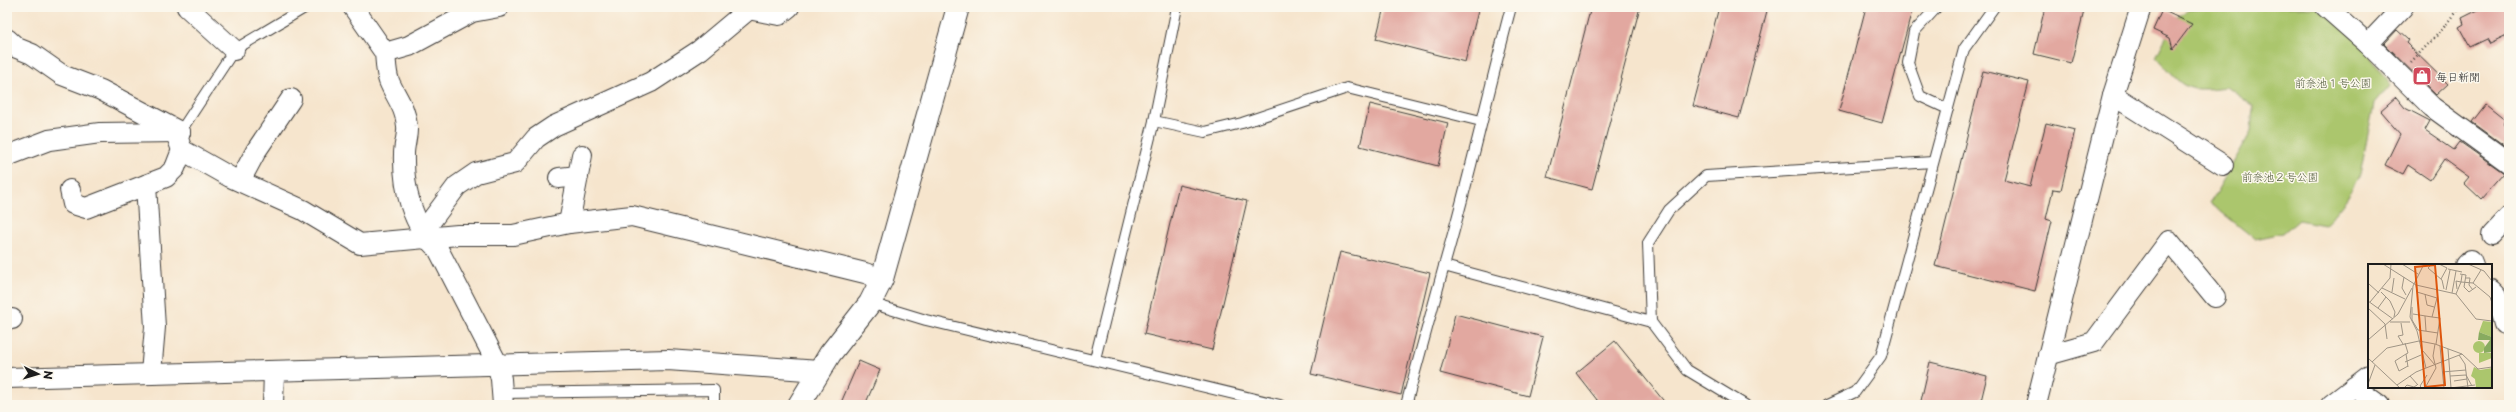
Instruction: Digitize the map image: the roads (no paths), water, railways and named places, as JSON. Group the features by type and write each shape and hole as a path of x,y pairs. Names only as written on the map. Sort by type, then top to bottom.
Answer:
{"street":[{"path":"187,7 234,50"},
{"path":"353,7 385,53 388,80 402,105 407,126 404,153 405,183 416,218 426,239 438,249 497,363 503,399"},
{"path":"385,53 409,46 472,12 499,7"},
{"path":"426,239 425,229 457,186 476,173 515,163 536,138 554,126 651,82 700,50 744,8 779,15 789,7"},
{"path":"799,405 830,354 870,304 882,279 958,7"},
{"path":"2036,405 2113,95 2141,7"},
{"path":"2326,7 2368,44 2432,107 2509,163"},
{"path":"2368,44 2402,7"},
{"path":"10,48 32,54 62,75 100,90 181,141 240,181 303,210 360,244 458,235 513,235 570,223 632,216 865,273 882,279"},
{"path":"2113,95 2223,165"},
{"path":"240,181 256,151 291,99"},
{"path":"7,156 49,140 100,133 181,141"},
{"path":"70,190 73,204 86,208 166,177 174,168 181,141"},
{"path":"570,223 569,177 582,155"},
{"path":"146,185 155,327 151,373"},
{"path":"2492,235 2509,217"},
{"path":"2048,355 2094,342 2169,241 2215,297"},
{"path":"2492,291 2496,295 2504,324"},
{"path":"7,378 497,363 668,360 819,371"},
{"path":"273,405 274,371"},
{"path":"2331,405 2361,382 2379,405"}],"lane":[{"path":"181,141 234,50 306,7"},
{"path":"1095,359 1154,121 1177,7"},
{"path":"1406,405 1470,176 1481,121 1511,7"},
{"path":"1937,7 1914,32 1908,64 1920,96 1948,109"},
{"path":"1827,405 1855,392 1881,356 1964,50 1994,7"},
{"path":"1154,121 1205,132 1242,123 1347,88 1481,121"},
{"path":"1745,405 1687,370 1651,322 1648,243 1668,210 1706,176 1933,162"},
{"path":"1444,266 1651,322"},
{"path":"870,304 926,320 1095,359 1280,405"},
{"path":"503,399 714,390 714,405"}],"place":[{"name":"毎日新聞","path":"2422,76"}],"park label":[{"name":"前奈池１号公園","path":"2333,82"},
{"name":"前奈池２号公園","path":"2280,176"}]}
